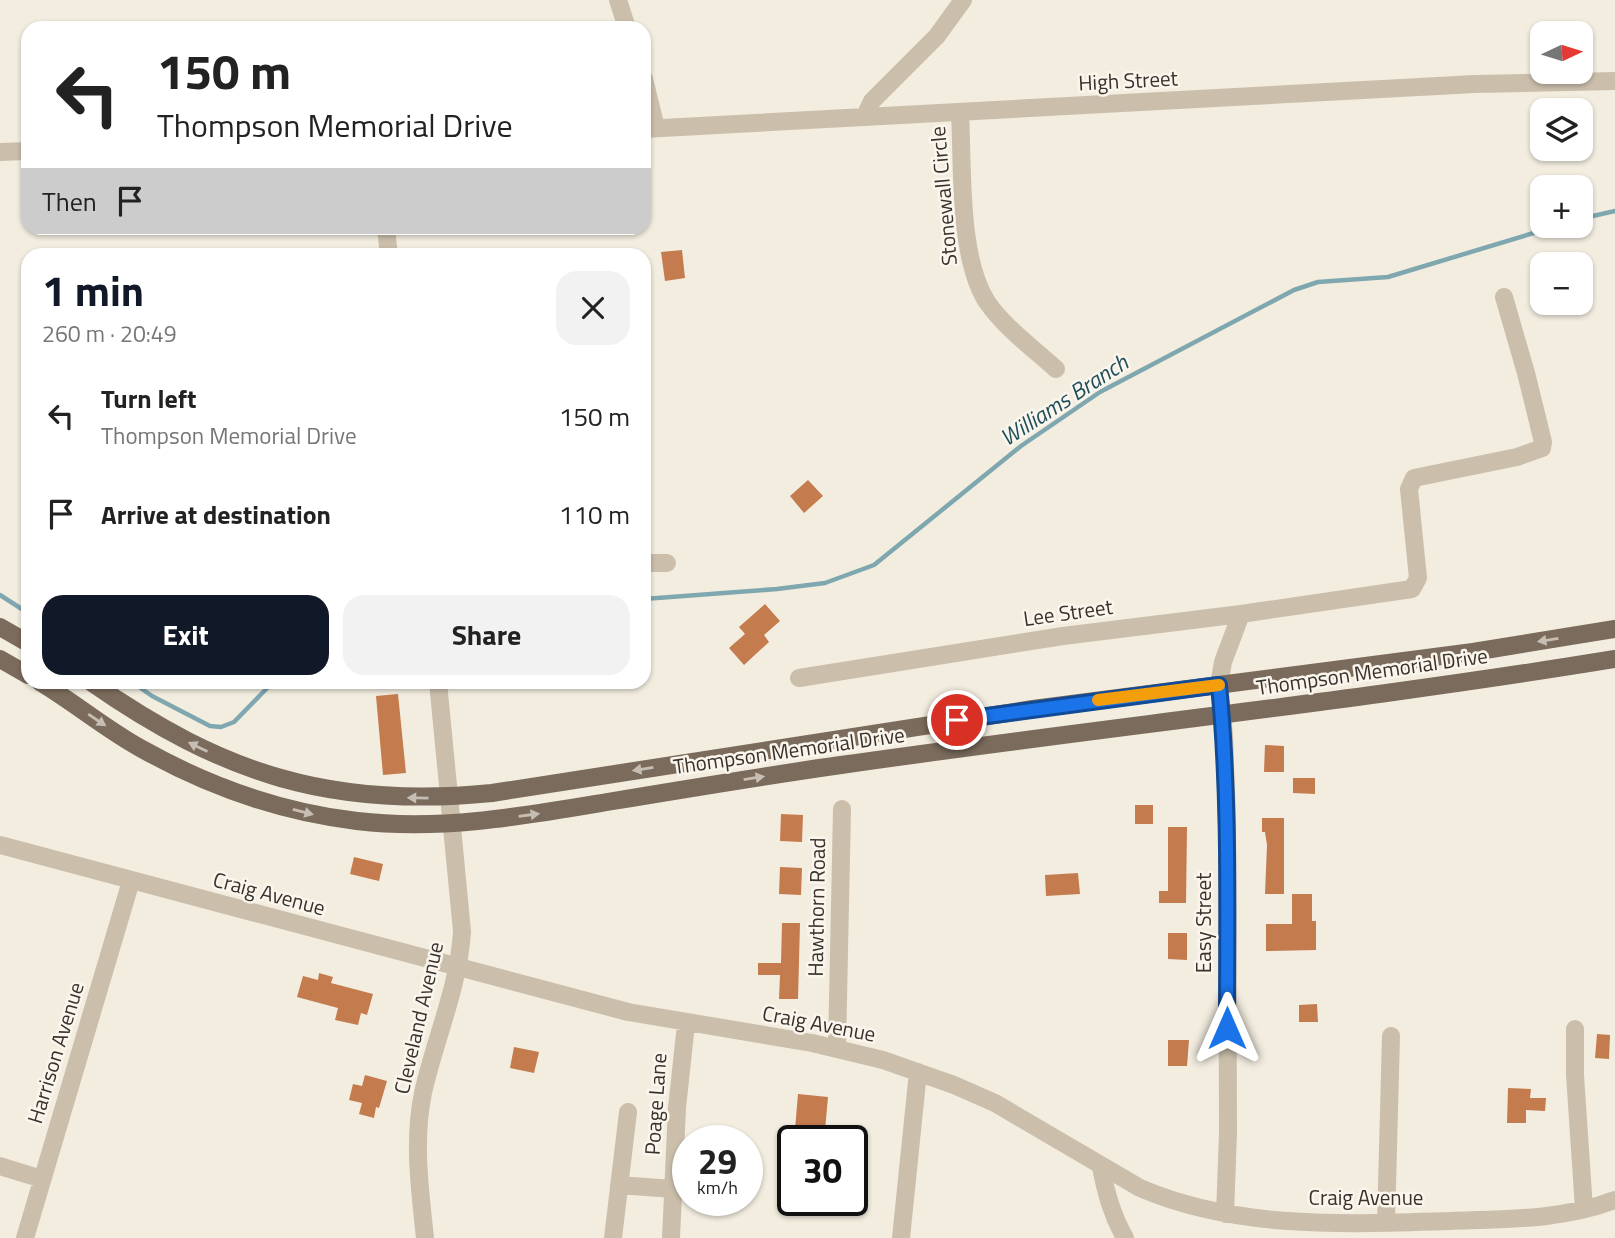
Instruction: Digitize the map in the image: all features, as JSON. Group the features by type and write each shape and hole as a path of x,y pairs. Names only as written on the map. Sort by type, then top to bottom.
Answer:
{"main road":[{"path":"0,627 21,639"},
{"name":"Thompson Memorial Drive","path":"101,689 177,737 258,772 349,793 392,798 450,797 492,793 1033,709 1473,652 1615,629"},
{"path":"0,659 21,672"},
{"name":"Thompson Memorial Drive","path":"51,689 138,747 225,789 267,803 318,815 409,825 453,824 530,815 842,765 1461,684 1615,659"}],"street":[{"path":"618,0 625,21"},
{"path":"865,116 873,101 937,36 961,0"},
{"name":"High Street","path":"651,129 1475,84 1615,81"},
{"name":"Stonewall Circle","path":"960,113 967,242 976,280 987,301 1002,320 1056,369"},
{"path":"0,152 21,151"},
{"name":"Lee Street","path":"799,678 1063,636 1412,589 1418,578 1409,489 1414,478 1517,457 1542,448 1526,373 1504,298"},
{"path":"651,563 667,563"},
{"path":"1222,715 1219,685 1223,662 1241,614"},
{"name":"Cleveland Avenue","path":"425,1238 417,1161 418,1130 423,1095 459,967 462,931 439,689"},
{"name":"Easy Street","path":"1222,715 1227,819 1226,1214"},
{"name":"Hawthorn Road","path":"837,1048 842,808"},
{"name":"Craig Avenue","path":"0,845 628,1012 837,1048 918,1072 1017,1114 1101,1167 1164,1198 1226,1214 1269,1220 1386,1223 1523,1218 1584,1209 1615,1200"},
{"name":"Harrison Avenue","path":"25,1238 131,881"},
{"name":"Poage Lane","path":"676,1125 686,1024"},
{"path":"1575,1029 1575,1075 1584,1209"},
{"path":"1386,1223 1391,1037"},
{"path":"901,1238 918,1072"},
{"path":"613,1238 628,1112"},
{"path":"0,1166 42,1179"},
{"path":"1101,1167 1114,1218 1125,1238"},
{"path":"619,1185 672,1189"},
{"name":"Poage Lane","path":"671,1238 672,1214"}],"building":[{"path":"682,250 685,278 665,281 661,252"},
{"path":"808,480 823,496 804,513 790,496"},
{"path":"765,604 780,621 764,635 769,642 744,665 729,648 745,634 739,627"},
{"path":"398,694 406,773 383,775 376,696"},
{"path":"1265,745 1284,746 1284,772 1264,772"},
{"path":"1293,778 1315,778 1315,794 1293,793"},
{"path":"1135,805 1153,805 1153,824 1135,824"},
{"path":"781,814 803,815 802,842 780,841"},
{"path":"1262,818 1284,818 1284,894 1265,894 1267,845 1265,832 1262,832"},
{"path":"1168,827 1187,827 1186,903 1159,903 1159,891 1168,891"},
{"path":"354,857 383,864 379,881 350,874"},
{"path":"780,867 802,868 801,895 779,894"},
{"path":"1078,873 1080,894 1046,896 1045,875"},
{"path":"1292,894 1312,894 1316,950 1266,951 1266,924 1292,924"},
{"path":"782,923 800,923 798,999 779,999 780,975 758,975 758,963 781,963"},
{"path":"1168,933 1187,933 1187,960 1168,959"},
{"path":"319,973 333,977 331,983 373,994 367,1015 361,1013 358,1025 335,1020 338,1008 297,997 303,976 318,980"},
{"path":"1317,1004 1318,1022 1299,1022 1299,1005"},
{"path":"1597,1034 1610,1035 1609,1059 1595,1058"},
{"path":"1168,1040 1189,1040 1187,1066 1168,1066"},
{"path":"514,1047 539,1052 534,1073 510,1068"},
{"path":"365,1075 387,1081 374,1118 359,1114 362,1103 349,1100 353,1084 362,1086"},
{"path":"1508,1088 1531,1089 1530,1098 1546,1098 1545,1111 1526,1110 1526,1123 1507,1123"},
{"path":"798,1094 828,1097 825,1125 795,1125"}],"waterway":[{"name":"Williams Branch","path":"1593,216 1615,211"},
{"name":"Williams Branch","path":"651,598 825,583 874,565 1021,446 1100,392 1294,290 1318,282 1388,277 1530,234"},
{"name":"Williams Branch","path":"0,595 21,608"},
{"name":"Williams Branch","path":"142,689 210,726 221,727 234,722 266,689"}],"slow traffic":[{"path":"1098,700 1219,685"}],"route":[{"path":"957,720 1219,685 1227,819 1227,1028"}]}
